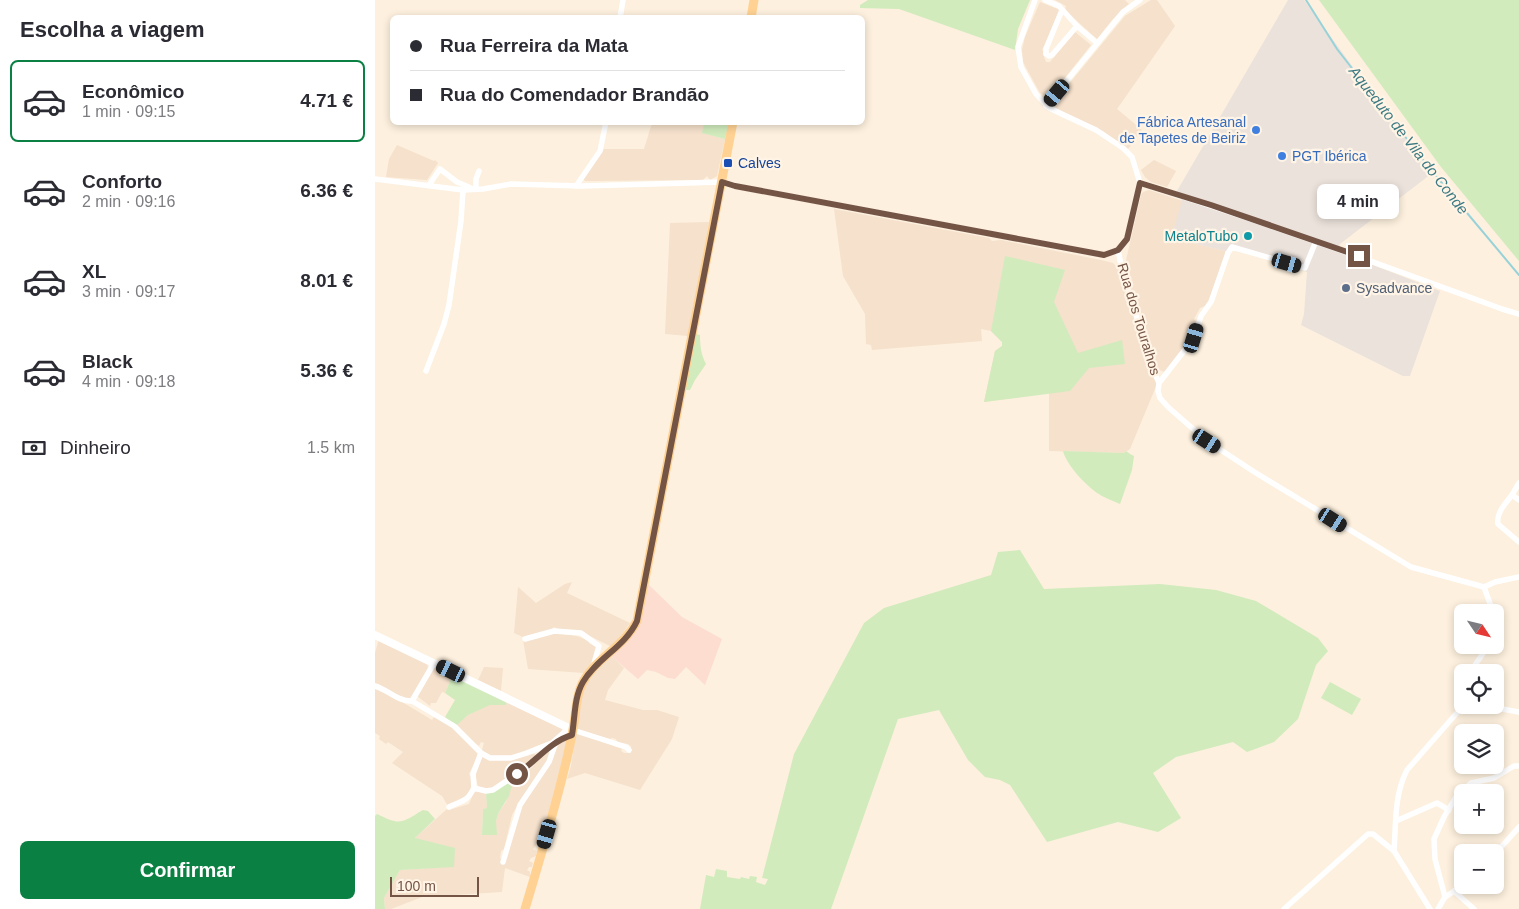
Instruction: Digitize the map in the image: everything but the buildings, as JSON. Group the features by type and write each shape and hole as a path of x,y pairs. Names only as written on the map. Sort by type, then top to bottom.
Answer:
{"main road":[{"path":"752,15 754,0"},
{"path":"525,909 561,786 578,695 582,684 596,666 629,635 637,621 732,125"}],"street":[{"path":"620,15 623,0"},
{"path":"375,180 463,190 511,184 576,186 722,182 1104,255 1118,250 1127,239 1140,183 1132,157 1123,148 1096,130 1049,108 1036,94 1021,67 1018,47 1035,0"},
{"path":"1045,0 1059,6 1077,26 1097,43"},
{"path":"1046,106 1123,12 1141,0"},
{"path":"1062,10 1046,50 1049,56 1052,55 1077,26"},
{"path":"576,186 600,151 606,125"},
{"path":"429,185 440,169 457,182 474,189"},
{"path":"474,189 479,171"},
{"path":"1140,183 1316,241 1519,314"},
{"path":"426,372 449,305 461,221 463,190"},
{"path":"1159,383 1194,338 1201,316 1211,302 1228,252 1232,247 1305,268 1316,241"},
{"name":"Rua dos Touralhos","path":"1118,250 1128,290 1159,383 1158,391 1160,398 1168,407 1207,441 1411,567 1484,587"},
{"path":"1519,483 1501,510 1497,520 1498,524 1519,542"},
{"path":"1512,495 1519,500"},
{"path":"1490,604 1484,587 1495,582 1519,577"},
{"path":"525,639 554,631 581,633 599,646 595,660 596,666"},
{"path":"375,635 571,731 626,747 629,750"},
{"path":"1475,664 1482,654"},
{"path":"413,701 434,663"},
{"path":"375,686 383,688 406,702 413,701 454,726 481,753 490,758 516,757 552,743 571,731"},
{"path":"1504,709 1519,712"},
{"path":"1394,851 1398,795 1402,780 1407,770 1456,714"},
{"path":"474,788 486,791 493,790 529,766 540,754 555,745 571,731"},
{"path":"503,862 520,805 549,762 555,745"},
{"path":"449,808 466,801 474,788 473,774 481,753"},
{"path":"1445,897 1435,859 1434,839 1449,810 1457,797 1471,782 1493,778 1514,766 1519,766"},
{"path":"1396,822 1437,803 1449,810"},
{"path":"1504,844 1519,827"},
{"path":"1284,909 1368,834 1373,834 1394,851 1430,909"},
{"path":"1438,909 1445,897 1454,891"},
{"path":"1457,894 1474,909"}],"shaded area":[{"path":"1055,0 1125,0 1129,4 1112,20 1097,39 1065,10 1066,6"},
{"path":"1151,0 1157,0 1175,26 1117,109 1142,130 1128,149 1103,131 1057,109 1055,101 1125,16"},
{"path":"1288,0 1304,0 1431,174 1340,244 1337,251 1440,291 1410,376 1403,376 1301,325 1304,314 1307,272 1237,249 1225,251 1171,238 1182,201 1177,191"},
{"path":"1040,2 1060,10 1042,50 1044,51 1043,54 1046,62 1050,62 1075,32 1091,45 1049,98 1040,93 1023,62 1022,50 1025,37"},
{"path":"651,125 704,125 703,133 725,139 717,176 710,180 707,176 703,180 585,181 583,179 604,149 644,149"},
{"path":"397,145 435,160 438,163 427,180 386,177 389,159"},
{"path":"1154,160 1176,171 1167,187 1151,182 1141,170"},
{"path":"1149,190 1183,201 1171,238 1225,251 1211,296 1205,306 1200,308 1194,319 1197,323 1191,337 1165,372 1156,369 1142,314 1132,295 1124,269 1141,195"},
{"path":"834,209 1113,263 1120,270 1157,384 1130,449 1124,453 1049,451 1049,393 984,402 995,351 1002,346 1002,342 991,331 981,329 982,341 872,350 871,345 866,344 865,314 843,276"},
{"path":"709,222 688,336 665,334 670,223"},
{"path":"572,582 567,593 630,623 617,641 610,646 578,630 561,630 554,627 550,631 523,637 514,633 518,587 536,603 565,584"},
{"path":"648,584 682,617 722,639 705,685 686,667 675,679 647,670 638,679 611,656 632,635"},
{"path":"555,633 577,636 589,641 589,643 596,647 590,665 584,673 528,669 523,640"},
{"path":"379,639 427,661 428,669 409,700 375,685 375,653"},
{"path":"611,656 624,668 608,690 605,700 643,710 657,710 679,717 672,739 640,790 585,773 567,779 576,732 622,749 621,751 624,753 631,753 631,746 628,744 576,729 582,695 587,682 594,672"},
{"path":"436,667 453,674 445,693 442,692 436,703 431,703 430,706 417,696 433,668"},
{"path":"484,667 503,668 501,691 478,680"},
{"path":"375,689 384,691 432,720 435,716 456,730 478,752 469,774 472,778 472,786 465,799 448,806 442,796 392,763 403,752 388,742 386,744 375,733"},
{"path":"507,700 563,728 552,740 509,757 488,756 482,750 484,743 481,742 479,746 457,725 468,715 490,704 506,705"},
{"path":"567,738 540,843 537,843 533,849 537,851 536,856 529,861 533,863 532,867 529,867 527,870 530,872 530,877 505,868 502,892 422,897 391,909 385,909 384,898 400,870 454,866 415,838 447,809 469,804 474,792 486,792 487,808 483,809 482,831 496,821 499,812 506,802 513,781 541,755 551,751 547,763 512,815 504,849 501,851 501,859 518,814 553,753 561,742"},
{"path":"535,754 536,756 531,758 532,761 516,774 488,790 478,787 475,772 482,755 486,758"}],"green space":[{"path":"868,0 1030,0 1018,29 1015,50 899,9 860,8 860,5"},
{"path":"1319,0 1519,0 1519,261 1441,167"},
{"path":"704,125 728,125 725,139 702,133"},
{"path":"1005,256 1065,270 1054,302 1078,353 1122,340 1125,364 1089,368 1070,391 984,402 995,351 1002,346 1002,342 991,331"},
{"path":"696,334 700,335 701,350 706,364 690,390 685,390"},
{"path":"1063,451 1124,453 1126,451 1134,456 1132,470 1120,504 1102,496 1085,482 1073,470"},
{"path":"1020,550 1044,589 1160,584 1216,590 1256,601 1318,638 1328,651 1316,665 1298,719 1274,742 1247,752 1233,742 1176,757 1153,773 1181,818 1158,832 1118,822 1047,842 1010,785 1000,780 985,777 968,760 939,710 898,719 831,909 700,909 706,875 714,877 716,869 727,871 727,877 749,879 750,876 757,877 756,882 765,885 768,879 762,878 794,754 864,623 884,608 991,575 998,552"},
{"path":"453,674 507,700 506,705 490,705 468,715 456,726 445,717 455,700 445,693"},
{"path":"1330,682 1361,699 1352,715 1321,698"},
{"path":"513,781 509,796 496,821 497,835 482,835 483,809 487,808 486,792"},
{"path":"423,810 428,811 435,819 415,838 455,848 454,867 400,870 384,898 385,909 375,909 375,816 377,814 391,820 401,821"}],"waterway":[{"name":"Aqueduto de Vila do Conde","path":"1306,0 1337,49 1431,170 1519,275"}],"place":[{"name":"Fábrica Artesanal de Tapetes de Beiriz","path":"1256,130"},
{"name":"PGT Ibérica","path":"1282,156"},
{"name":"Calves","path":"728,163"},
{"name":"MetaloTubo","path":"1248,236"},
{"name":"Sysadvance","path":"1346,288"}],"route":[{"path":"517,774 529,766 544,751 564,737 572,735 578,695 582,684 596,666 625,639 637,621 722,182 1104,255 1118,250 1127,239 1140,183 1211,205 1359,256"}]}
